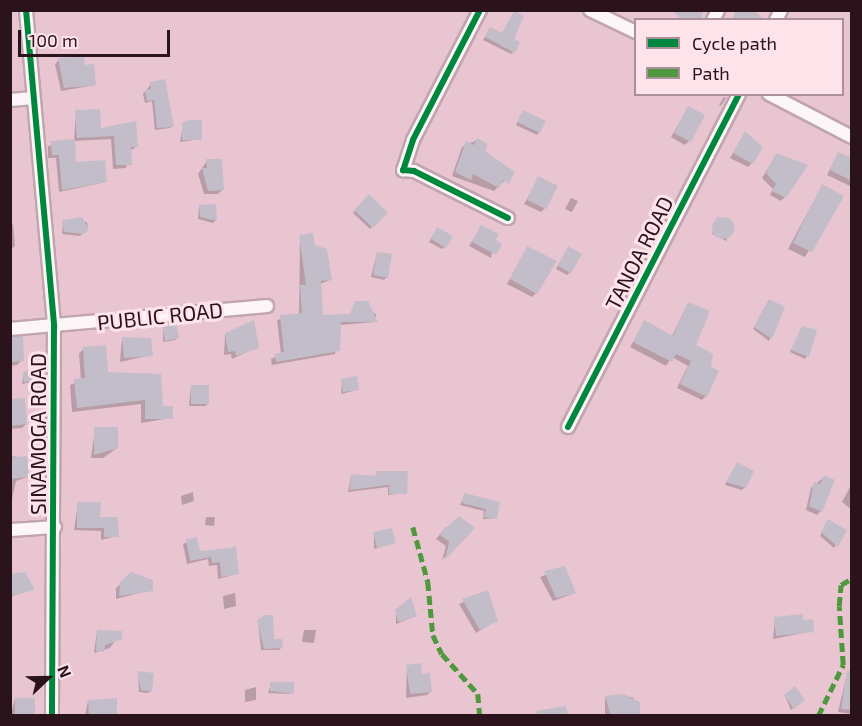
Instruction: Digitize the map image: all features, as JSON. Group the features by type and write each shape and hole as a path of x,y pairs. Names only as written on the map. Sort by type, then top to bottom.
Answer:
{"street":[{"name":"SINAMOGA ROAD","path":"26,10 54,326 55,526 52,716"},
{"path":"480,10 413,140 404,170 414,171 508,218"},
{"path":"590,10 634,31"},
{"name":"TANOA ROAD","path":"567,427 738,96"},
{"path":"773,96 852,137"},
{"path":"10,100 33,98"},
{"name":"PUBLIC ROAD","path":"10,329 267,306"},
{"path":"10,530 55,526"}],"building":[{"path":"672,10 704,10 701,18 680,18"},
{"path":"736,10 754,10 762,18 733,18"},
{"path":"514,11 524,16 514,39 520,42 515,53 485,37 490,27 502,33"},
{"path":"84,56 85,65 94,64 96,85 64,88 58,58"},
{"path":"165,79 174,127 157,128 154,100 147,101 145,90 151,89 150,82"},
{"path":"688,106 705,115 691,142 674,133"},
{"path":"100,109 101,128 136,121 138,147 131,147 132,165 116,165 114,136 77,138 75,110"},
{"path":"523,110 546,121 540,133 517,122"},
{"path":"189,120 202,120 202,140 182,140 182,123"},
{"path":"745,131 763,147 753,164 733,153"},
{"path":"477,138 488,144 485,151 515,172 509,184 503,180 499,188 473,174 471,180 455,172 466,141 474,145"},
{"path":"75,139 76,162 105,160 107,182 62,190 59,155 52,155 51,141"},
{"path":"838,152 852,158 852,181 830,170"},
{"path":"776,153 808,165 786,198 772,191 776,184 766,173"},
{"path":"206,159 222,159 224,190 208,191 202,168 207,168"},
{"path":"538,176 558,186 546,209 527,200"},
{"path":"822,184 844,196 812,252 793,243"},
{"path":"369,194 388,213 373,228 354,210"},
{"path":"216,204 217,221 200,217 199,205"},
{"path":"82,217 89,229 84,234 64,232 62,220"},
{"path":"723,217 731,220 734,228 731,236 723,239 715,236 712,228 715,220"},
{"path":"481,225 499,234 496,240 502,244 496,255 472,242"},
{"path":"437,227 453,236 446,248 431,239"},
{"path":"313,233 315,245 327,249 332,280 321,281 323,315 350,314 355,301 368,301 378,322 341,322 340,351 276,362 274,354 284,352 280,315 302,313 300,285 306,285 299,235"},
{"path":"527,246 557,261 537,294 510,279"},
{"path":"568,246 582,254 571,273 558,266"},
{"path":"377,252 392,254 388,278 373,275"},
{"path":"769,299 785,307 772,339 754,327"},
{"path":"688,302 710,311 696,345 713,354 711,367 719,371 707,397 680,384 691,361 676,354 672,362 633,342 644,320 673,336"},
{"path":"254,320 259,348 236,356 235,351 228,352 225,333"},
{"path":"176,322 179,338 165,341 162,324"},
{"path":"802,326 817,330 809,357 791,350"},
{"path":"23,336 24,361 10,362 10,337"},
{"path":"122,337 151,338 153,356 124,358"},
{"path":"106,345 108,372 161,374 163,406 173,406 173,419 145,419 145,400 77,408 74,379 85,378 83,347"},
{"path":"43,370 44,381 24,382 23,371"},
{"path":"357,376 359,390 343,392 341,379"},
{"path":"191,385 209,385 209,404 191,404"},
{"path":"25,398 27,424 10,426 10,399"},
{"path":"94,427 118,427 118,448 94,455"},
{"path":"27,456 29,477 10,479 10,458"},
{"path":"737,462 754,471 746,488 726,482"},
{"path":"376,471 408,471 407,494 389,494 389,485 350,490 351,474 376,476"},
{"path":"824,475 835,480 822,512 809,506 814,482 820,484"},
{"path":"464,493 500,502 497,519 484,517 486,509 462,503"},
{"path":"77,502 101,502 100,517 118,517 119,537 104,537 104,528 77,528"},
{"path":"459,516 475,528 445,560 449,542 439,534"},
{"path":"828,519 847,530 838,547 821,532"},
{"path":"392,528 396,543 377,548 373,532"},
{"path":"197,537 200,551 236,547 239,574 221,577 220,562 212,563 211,557 190,561 186,539"},
{"path":"565,566 576,593 556,598 544,571"},
{"path":"25,572 35,590 10,596 10,574"},
{"path":"131,572 153,580 153,591 119,596 120,582"},
{"path":"488,590 498,621 480,630 462,599"},
{"path":"411,597 417,616 398,622 395,610"},
{"path":"803,614 803,620 813,619 814,632 776,636 774,617"},
{"path":"265,615 273,615 274,639 282,639 283,648 264,649 257,620"},
{"path":"97,630 122,631 122,639 105,645 104,652 96,651"},
{"path":"421,663 422,674 430,673 432,692 410,694 406,665"},
{"path":"137,671 154,673 152,692 141,690"},
{"path":"847,671 852,671 852,710 841,709"},
{"path":"270,682 294,682 294,694 270,691"},
{"path":"795,686 805,700 794,709 784,695"},
{"path":"624,694 640,702 640,716 611,716 605,696"},
{"path":"15,698 35,698 35,716 15,716"},
{"path":"117,698 117,716 89,716 88,700"},
{"path":"566,706 568,716 537,716 536,711"}],"marked path":[{"path":"413,527 428,582 433,635 442,654 478,694 480,716"},
{"path":"818,716 843,665 839,606 841,585 852,578"}],"cycle path":[{"path":"26,10 54,326 52,716"},
{"path":"480,10 413,140 403,170 414,171 508,218"},
{"path":"568,427 738,96"}]}
